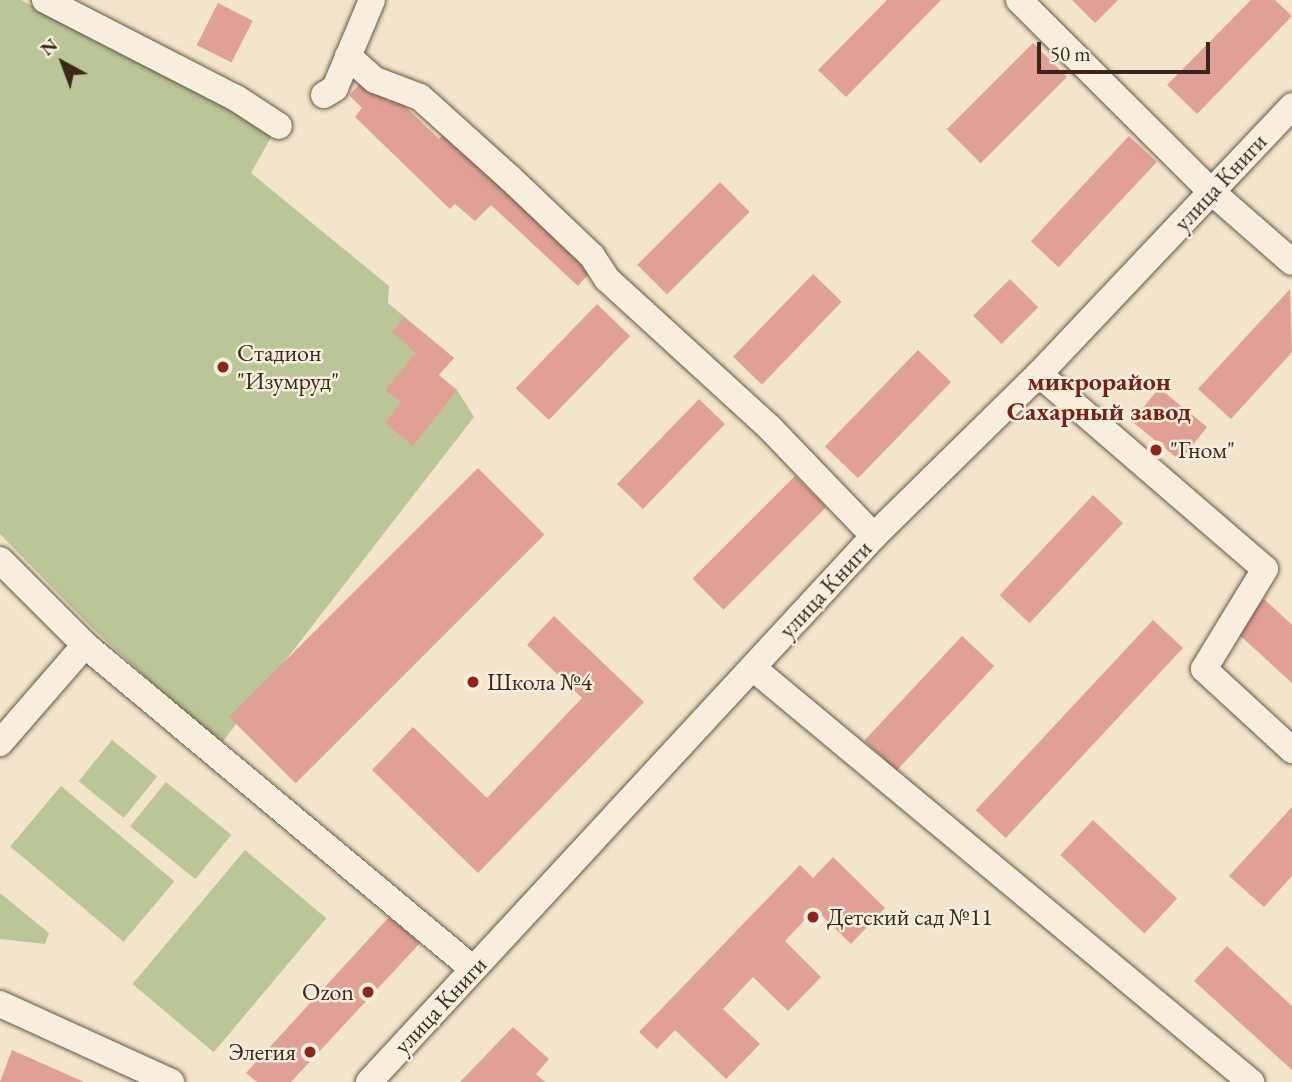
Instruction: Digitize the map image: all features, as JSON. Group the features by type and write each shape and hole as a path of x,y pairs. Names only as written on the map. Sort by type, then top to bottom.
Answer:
{"street":[{"path":"45,0 236,98 279,126"},
{"path":"324,95 335,88 372,0"},
{"path":"1019,0 1212,192 1292,262"},
{"path":"348,56 375,80 420,97 510,178 592,256 607,279 770,428 874,536"},
{"name":"улица Книги","path":"369,1082 874,536 1040,374 1292,106"},
{"path":"1040,374 1265,569 1204,669 1292,750"},
{"path":"0,559 85,645 473,969"},
{"path":"0,743 85,645"},
{"path":"753,668 1251,1082"},
{"path":"0,1004 171,1082"}],"green space":[{"name":"Стадион \"Изумруд\"","path":"0,0 21,0 274,132 251,173 389,286 388,303 454,358 439,375 457,390 474,417 220,745 90,626 0,534"},
{"path":"112,740 157,777 124,818 79,781"},
{"path":"166,782 231,835 195,879 130,826"},
{"path":"61,786 174,881 124,942 10,847"},
{"path":"245,850 326,918 214,1052 133,984"},
{"path":"0,893 49,933 45,944 0,939"}],"building":[{"path":"887,0 941,0 846,97 818,70"},
{"path":"1072,0 1118,0 1095,23"},
{"path":"1251,0 1275,0 1292,16 1197,114 1167,85"},
{"path":"218,3 253,21 231,63 197,45"},
{"path":"1033,43 1067,77 981,163 947,129"},
{"path":"363,81 376,95 380,92 389,101 394,96 439,139 444,134 593,269 578,286 491,205 475,221 455,204 450,209 355,117 362,108 349,95"},
{"path":"1129,136 1157,162 1059,267 1031,241"},
{"path":"720,182 750,212 667,294 637,265"},
{"path":"813,274 842,302 762,385 733,357"},
{"path":"1010,279 1038,307 1002,344 973,316"},
{"path":"1290,289 1292,352 1231,419 1198,389"},
{"path":"597,304 630,336 549,420 516,388"},
{"path":"404,317 454,358 438,375 457,390 413,446 385,423 401,402 385,390 416,353 392,332"},
{"path":"918,350 951,382 858,478 825,446"},
{"path":"1159,388 1207,427 1180,460 1132,421"},
{"path":"699,399 725,424 643,509 617,484"},
{"path":"478,468 544,534 296,783 229,717"},
{"path":"795,476 826,507 724,610 692,579"},
{"path":"1093,495 1123,523 1030,623 1000,595"},
{"path":"1264,599 1292,625 1292,683 1235,631"},
{"path":"554,616 644,702 478,873 372,770 413,727 487,798 582,698 527,645"},
{"path":"1153,620 1183,648 1006,838 976,810"},
{"path":"962,636 994,666 897,771 864,741"},
{"path":"1292,807 1292,876 1264,907 1229,876"},
{"path":"1093,820 1177,898 1144,934 1060,855"},
{"path":"833,857 885,908 851,944 815,909 785,941 821,977 788,1011 753,977 723,1009 760,1044 726,1079 675,1030 657,1049 639,1032 800,865 813,878"},
{"path":"389,917 420,943 291,1082 257,1082 246,1073"},
{"path":"1227,946 1292,1006 1292,1070 1194,981"},
{"path":"513,1027 549,1059 536,1074 545,1082 460,1082"},
{"path":"12,1050 84,1082 0,1082"}],"place":[{"name":"Стадион \"Изумруд\"","path":"223,367"},
{"name":"\"Гном\"","path":"1156,450"},
{"name":"Школа №4","path":"473,682"},
{"name":"Детский сад №11","path":"813,917"},
{"name":"Ozon","path":"368,992"},
{"name":"Элегия","path":"310,1052"}],"district":[{"name":"микрорайон Сахарный завод","path":"1099,397"}]}
